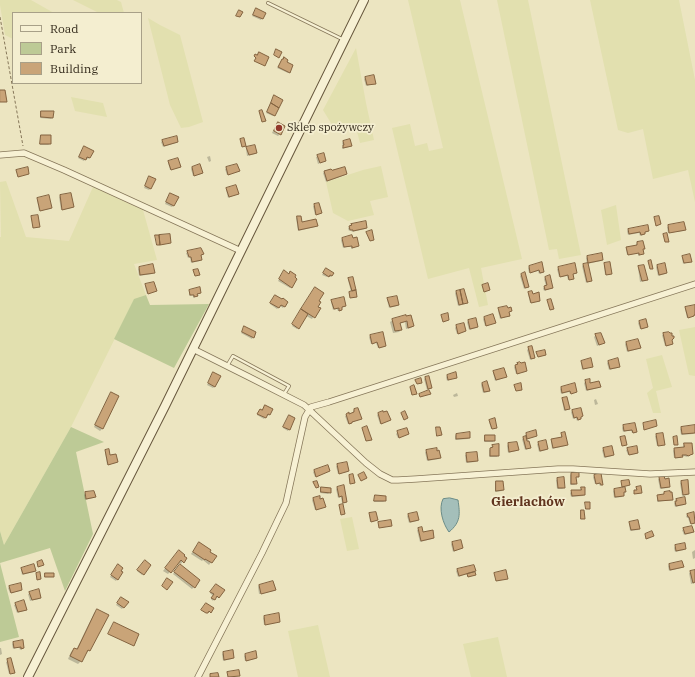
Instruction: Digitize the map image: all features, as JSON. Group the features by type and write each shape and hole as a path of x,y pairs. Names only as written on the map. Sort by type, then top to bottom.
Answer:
{"main road":[{"path":"28,677 193,349 364,0"}],"street":[{"path":"0,155 24,153 241,251"},
{"path":"198,677 286,503 305,417 311,407 695,284"},
{"path":"193,349 297,401 309,410 366,463 380,474 392,480 558,469 650,474 695,472"}],"lane":[{"path":"268,3 344,40"},
{"path":"228,366 233,356 289,386 284,395"}],"path":[{"path":"0,17 24,153"}],"shaded area":[{"path":"0,0 31,0 52,12 12,12 12,38 5,35"},
{"path":"73,0 117,0 121,2 124,12 97,12"},
{"path":"408,0 460,0 522,259 481,268 488,305 479,307 469,268 428,279 392,128 410,124 415,146 427,143 429,151 443,148"},
{"path":"497,0 528,0 581,255 559,259 557,249 549,250"},
{"path":"590,0 679,0 695,80 695,202 688,170 653,179 643,129 628,133 618,130"},
{"path":"148,18 180,35 203,122 181,128 170,105"},
{"path":"356,48 374,140 360,143 355,124 337,133 323,110"},
{"path":"71,97 103,103 107,117 75,111"},
{"path":"381,166 388,197 370,201 374,215 348,221 333,213 326,182"},
{"path":"6,181 26,237 69,241 93,187 143,210 157,260 134,264 146,295 134,300 71,427 4,545 0,531 0,182"},
{"path":"616,205 621,240 607,245 601,210"},
{"path":"695,327 695,376 689,375 679,330"},
{"path":"662,355 672,387 656,391 661,413 653,413 647,393 653,388 646,359"},
{"path":"352,517 359,549 347,551 340,519"},
{"path":"318,625 330,677 298,677 288,631"},
{"path":"498,637 507,677 471,677 463,644"}],"green space":[{"path":"146,295 150,305 209,304 174,368 114,339 134,299"},
{"path":"71,427 104,442 76,452 93,534 65,591 50,548 0,563 0,531 4,545"},
{"path":"0,563 19,637 0,642"}],"water":[{"path":"450,498 458,500 459,518 456,525 449,532 443,520 441,507 443,499"}],"building":[{"path":"256,8 266,13 263,19 253,15"},
{"path":"239,10 243,12 240,17 236,16"},
{"path":"276,49 282,52 279,58 274,55"},
{"path":"259,52 269,57 265,66 254,61 256,58 254,56 255,54 257,55"},
{"path":"284,57 288,60 287,62 293,65 290,73 278,67"},
{"path":"374,75 376,84 367,85 365,77"},
{"path":"0,90 5,90 7,102 0,102"},
{"path":"274,95 283,100 279,108 271,103"},
{"path":"271,103 279,108 275,116 267,112"},
{"path":"262,110 266,121 262,122 259,111"},
{"path":"41,111 54,111 53,118 41,117"},
{"name":"Sklep spożywczy","path":"278,122 285,126 281,135 274,131"},
{"path":"41,135 51,135 51,144 40,144"},
{"path":"177,136 178,142 164,146 162,140"},
{"path":"244,138 246,146 242,147 240,139"},
{"path":"350,139 352,146 343,148 343,141"},
{"path":"255,145 257,153 249,155 246,147"},
{"path":"84,146 94,151 90,158 87,157 86,160 79,157"},
{"path":"324,153 326,161 320,163 317,155"},
{"path":"178,158 181,167 171,170 168,161"},
{"path":"200,164 203,173 194,176 192,167"},
{"path":"237,164 240,171 228,175 226,167"},
{"path":"28,167 29,174 18,177 16,170"},
{"path":"345,167 347,174 327,181 324,171"},
{"path":"149,176 156,179 151,189 145,186"},
{"path":"236,185 239,194 229,197 226,188"},
{"path":"71,193 74,207 62,210 60,195"},
{"path":"170,193 179,197 174,206 166,202"},
{"path":"49,195 52,208 40,211 37,198"},
{"path":"319,203 322,213 316,215 314,204"},
{"path":"38,215 40,227 33,228 31,216"},
{"path":"297,216 301,216 302,222 316,219 318,226 299,230"},
{"path":"659,216 661,224 656,226 654,217"},
{"path":"366,221 367,228 353,231 350,230 349,226 352,225 351,224"},
{"path":"684,222 686,230 669,233 668,225"},
{"path":"648,225 649,231 645,232 645,234 641,235 640,232 629,234 628,229"},
{"path":"372,230 374,240 370,241 366,232"},
{"path":"667,233 669,242 665,242 663,234"},
{"path":"170,234 171,243 160,245 159,235"},
{"path":"155,235 159,235 160,245 157,245"},
{"path":"352,235 353,238 357,237 359,246 352,248 352,246 344,247 342,238"},
{"path":"643,241 645,249 643,249 644,254 639,255 639,253 628,255 626,247 637,245 637,242"},
{"path":"201,248 204,254 201,255 202,260 192,262 187,251"},
{"path":"602,253 603,260 588,263 587,256"},
{"path":"690,254 692,262 684,263 682,256"},
{"path":"651,260 653,269 650,269 648,261"},
{"path":"542,262 544,272 540,273 539,270 530,273 529,266"},
{"path":"610,262 612,274 606,275 604,263"},
{"path":"575,263 577,273 573,274 574,279 569,280 568,275 560,277 558,267"},
{"path":"588,263 592,281 587,282 583,264"},
{"path":"665,263 667,273 659,275 657,265"},
{"path":"153,264 155,273 140,275 139,267"},
{"path":"644,265 648,280 642,281 638,266"},
{"path":"326,268 334,273 332,276 330,275 329,277 323,273"},
{"path":"198,269 200,275 195,276 193,270"},
{"path":"284,270 289,274 290,271 296,275 295,277 297,279 292,288 279,279"},
{"path":"525,272 529,287 525,288 521,274"},
{"path":"550,275 553,288 545,290 544,286 547,285 545,277"},
{"path":"353,277 356,290 352,291 348,278"},
{"path":"154,282 157,291 148,294 145,284"},
{"path":"488,283 490,290 484,292 482,285"},
{"path":"200,287 201,293 197,294 198,296 194,297 194,295 190,295 189,290"},
{"path":"315,287 324,293 319,301 321,302 318,307 321,308 315,318 301,309"},
{"path":"464,289 468,303 463,304 460,290"},
{"path":"356,290 357,297 350,298 349,292"},
{"path":"460,290 463,304 459,305 456,291"},
{"path":"532,291 533,294 539,292 540,301 531,303 528,292"},
{"path":"275,295 288,302 285,307 281,305 279,308 270,303"},
{"path":"397,296 399,305 390,307 387,298"},
{"path":"344,297 346,306 342,307 342,310 339,311 339,308 334,309 331,300"},
{"path":"551,299 554,309 550,310 547,300"},
{"path":"695,305 695,315 688,318 685,307"},
{"path":"507,306 508,308 511,307 512,311 509,312 510,316 501,318 498,308"},
{"path":"301,309 308,314 299,329 292,324"},
{"path":"448,313 449,320 443,322 441,315"},
{"path":"493,314 496,323 486,326 484,317"},
{"path":"411,315 414,326 408,328 407,321 400,323 402,330 395,331 392,319"},
{"path":"476,318 478,327 470,329 468,320"},
{"path":"646,319 648,327 641,329 639,321"},
{"path":"464,323 466,331 458,334 456,325"},
{"path":"244,326 256,332 254,338 242,332"},
{"path":"383,332 386,346 379,348 377,342 372,344 370,335"},
{"path":"601,333 605,343 599,345 595,334"},
{"path":"663,333 672,333 672,336 674,336 672,340 673,344 666,346"},
{"path":"638,339 641,348 628,351 626,342"},
{"path":"532,346 535,358 531,359 528,347"},
{"path":"545,350 546,355 538,357 536,352"},
{"path":"591,358 593,367 583,369 581,361"},
{"path":"618,358 620,367 610,369 608,361"},
{"path":"520,362 525,362 527,371 517,374 515,365"},
{"path":"504,368 507,377 496,380 493,371"},
{"path":"213,372 221,376 215,387 208,383"},
{"path":"456,372 457,378 448,380 447,375"},
{"path":"429,376 432,388 428,389 425,377"},
{"path":"421,378 422,383 417,384 415,380"},
{"path":"590,379 590,383 599,381 601,387 587,390 585,380"},
{"path":"487,381 490,391 484,392 482,383"},
{"path":"521,383 522,390 516,391 514,385"},
{"path":"575,383 577,392 571,394 570,391 562,393 561,387"},
{"path":"414,385 417,394 412,395 410,387"},
{"path":"429,390 431,394 420,397 419,394"},
{"path":"111,392 119,396 103,429 95,425"},
{"path":"567,397 570,409 565,410 562,398"},
{"path":"265,405 273,409 270,415 268,414 266,418 257,414"},
{"path":"358,408 362,419 349,424 346,414 349,412 349,414 354,412 354,409"},
{"path":"581,408 583,416 578,420 577,417 574,418 572,410"},
{"path":"387,411 391,420 381,424 378,413"},
{"path":"405,411 408,418 404,420 401,413"},
{"path":"289,415 295,418 290,430 283,427"},
{"path":"495,418 497,428 492,429 489,420"},
{"path":"656,420 657,426 644,430 643,423"},
{"path":"635,423 637,432 633,433 632,430 624,431 623,425"},
{"path":"695,425 695,433 682,434 681,427"},
{"path":"367,426 372,440 366,441 362,428"},
{"path":"436,427 440,427 442,435 437,436"},
{"path":"407,428 409,434 399,438 397,431"},
{"path":"536,430 537,436 527,439 526,433"},
{"path":"470,432 470,438 456,439 456,434"},
{"path":"565,432 568,445 553,448 551,439 562,437 561,433"},
{"path":"663,433 665,445 658,446 656,434"},
{"path":"485,435 495,435 495,441 485,441"},
{"path":"526,436 531,448 526,449 523,437"},
{"path":"625,436 627,445 622,446 620,437"},
{"path":"677,436 678,445 674,445 673,437"},
{"path":"546,440 548,449 540,451 538,442"},
{"path":"517,442 519,450 509,452 508,443"},
{"path":"684,443 692,443 693,454 689,456 682,455 683,457 675,458 674,448 684,447"},
{"path":"499,444 499,456 490,456 490,448 493,447 492,445"},
{"path":"612,446 614,455 605,457 603,448"},
{"path":"637,446 638,453 629,455 627,448"},
{"path":"437,448 441,458 428,460 426,450"},
{"path":"109,449 110,455 116,454 118,462 108,465 105,450"},
{"path":"477,452 478,461 467,462 466,453"},
{"path":"347,462 349,471 339,474 337,464"},
{"path":"328,465 330,471 316,477 314,470"},
{"path":"364,472 367,478 361,481 358,475"},
{"path":"579,472 579,477 576,477 577,484 571,484 571,473"},
{"path":"601,473 603,485 600,483 596,484 594,475"},
{"path":"353,474 355,483 350,484 349,475"},
{"path":"664,476 665,479 669,478 670,487 661,488 659,477"},
{"path":"564,477 565,488 558,488 557,478"},
{"path":"629,480 630,485 622,487 621,481"},
{"path":"688,480 689,494 683,495 681,481"},
{"path":"317,481 319,487 316,488 313,482"},
{"path":"496,481 503,481 504,490 496,491"},
{"path":"344,485 347,502 343,503 342,496 339,497 337,487"},
{"path":"641,486 642,493 634,494 634,490 637,490 636,487"},
{"path":"321,487 331,488 331,493 321,492"},
{"path":"581,487 585,487 585,495 572,496 571,490 581,490"},
{"path":"625,487 626,492 624,492 624,496 615,497 614,489"},
{"path":"94,491 96,497 86,499 85,492"},
{"path":"670,491 672,492 673,500 658,501 657,495"},
{"path":"375,495 386,496 386,501 374,501"},
{"path":"320,496 320,499 323,498 326,507 316,510 313,498"},
{"path":"685,497 686,504 676,506 676,499"},
{"path":"585,502 590,502 590,509 586,509"},
{"path":"343,504 345,514 341,515 339,505"},
{"path":"581,510 584,510 585,519 581,519"},
{"path":"376,512 378,520 371,522 369,513"},
{"path":"417,512 419,520 410,522 408,514"},
{"path":"694,512 695,523 691,524 687,514"},
{"path":"391,520 392,526 379,528 378,522"},
{"path":"638,520 640,529 631,530 629,522"},
{"path":"692,526 694,532 685,534 683,528"},
{"path":"422,527 423,532 433,530 434,538 421,541 418,528"},
{"path":"652,531 654,536 646,539 645,534"},
{"path":"461,540 463,548 454,551 452,542"},
{"path":"199,542 217,556 212,563 193,552"},
{"path":"685,543 686,549 676,551 675,545"},
{"path":"179,550 187,558 184,563 181,560 171,573 165,568"},
{"path":"42,560 44,565 38,567 37,562"},
{"path":"145,560 151,565 144,575 137,570"},
{"path":"682,561 684,567 670,570 669,564"},
{"path":"34,564 36,571 23,574 21,568"},
{"path":"118,564 123,568 121,571 123,572 118,580 111,575"},
{"path":"180,564 200,580 195,588 174,572"},
{"path":"474,565 476,571 459,576 457,569"},
{"path":"506,570 508,579 496,581 494,573"},
{"path":"695,570 695,582 693,583 690,571"},
{"path":"40,572 41,579 37,580 36,573"},
{"path":"475,572 476,575 468,577 467,574"},
{"path":"45,573 54,573 54,577 45,577"},
{"path":"167,578 173,582 167,590 162,586"},
{"path":"273,581 276,590 261,594 259,585"},
{"path":"21,583 22,590 11,593 9,586"},
{"path":"216,584 225,590 219,598 217,596 215,600 211,598 214,594 210,592"},
{"path":"39,589 41,598 32,600 29,592"},
{"path":"121,597 129,602 124,608 117,603"},
{"path":"24,600 27,610 18,612 15,603"},
{"path":"206,603 214,608 211,613 209,611 206,613 201,610"},
{"path":"97,609 109,615 90,651 88,650 82,662 70,656 74,648 77,649"},
{"path":"279,613 280,622 265,625 264,616"},
{"path":"114,622 139,634 134,646 108,634"},
{"path":"23,640 24,648 14,648 13,642"},
{"path":"233,650 234,658 224,660 223,652"},
{"path":"256,651 257,658 246,661 245,654"},
{"path":"11,658 15,673 10,674 7,659"},
{"path":"239,670 240,676 228,677 227,672"},
{"path":"218,673 219,677 210,677 210,674"}],"place":[{"name":"Sklep spożywczy","path":"279,128"}],"district":[{"name":"Gierlachów","path":"528,502"}]}
